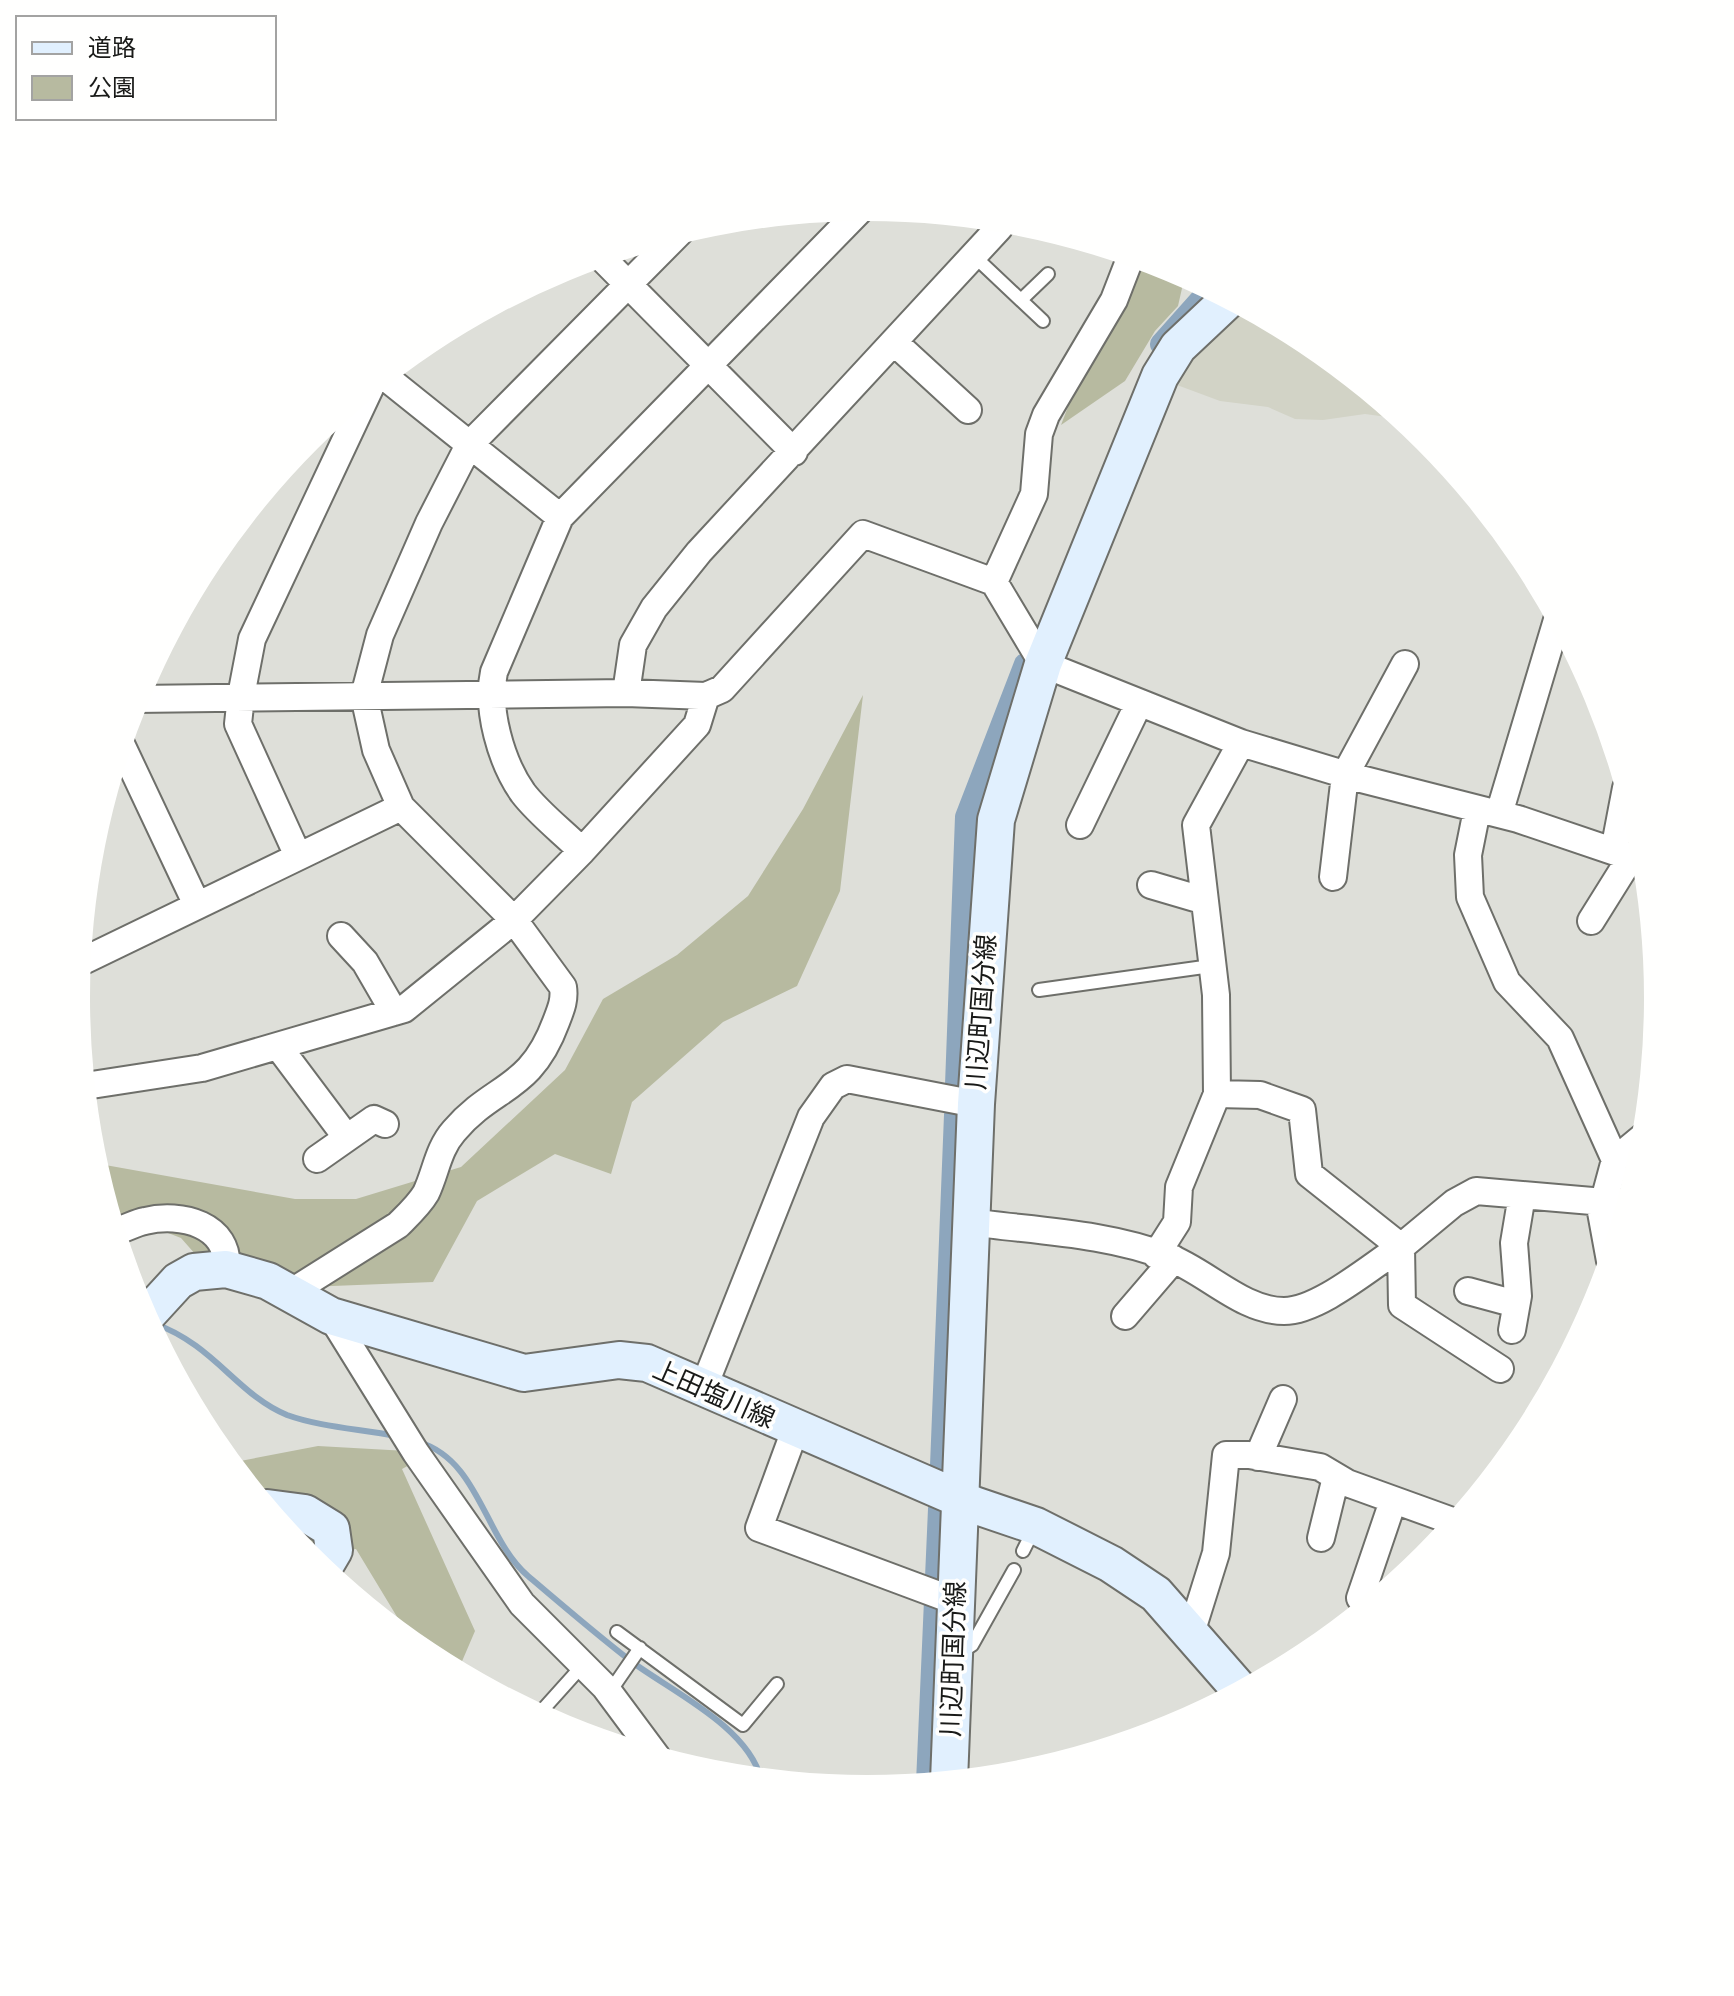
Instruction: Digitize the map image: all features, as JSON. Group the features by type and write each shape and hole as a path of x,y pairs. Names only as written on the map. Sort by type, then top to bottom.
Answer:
{"street":[{"path":"582,851 523,792 506,758 489,696 494,672 560,517 849,222"},
{"path":"626,693 633,645 654,608 699,552 895,343 974,256 991,232"},
{"path":"290,1293 398,1225 425,1194 441,1151 452,1133 470,1115 525,1075 548,1044 565,998 563,987 514,920 401,807 376,750 364,696 380,635 429,523 469,445 664,248"},
{"path":"609,265 794,452"},
{"path":"994,582 1034,494 1039,434 1046,415 1114,300 1127,266"},
{"name":"川辺町国分線","path":"949,1770 951,1658 970,1222 996,820 1043,664 1160,376 1178,347 1221,306"},
{"path":"895,343 968,410"},
{"path":"393,383 560,517"},
{"path":"298,856 238,724 241,696 252,639 360,410"},
{"path":"150,699 626,693 706,696 722,689 863,534 994,582 1043,664 1241,743 1345,775 1488,812 1630,857 1591,921"},
{"path":"1552,633 1488,812 1468,855 1470,897 1507,982 1560,1038 1615,1160 1617,1202"},
{"path":"1333,877 1345,775 1405,664"},
{"path":"96,1084 202,1068 404,1009 514,920 582,851 697,725 706,696"},
{"path":"1080,825 1139,703"},
{"path":"1125,1316 1165,1257 1177,1222 1179,1187 1217,1094 1216,995 1202,900 1196,825 1241,743"},
{"path":"128,758 197,905"},
{"path":"92,957 401,807"},
{"path":"1151,885 1202,900"},
{"path":"341,936 365,962 394,1012"},
{"path":"278,1046 347,1138"},
{"path":"703,1389 811,1117 833,1086 847,1079 976,1104"},
{"path":"1217,1094 1260,1095 1302,1110 1309,1174 1401,1247"},
{"path":"317,1159 374,1119 385,1124"},
{"path":"1615,1160 1629,1148"},
{"path":"970,1222 1116,1241 1165,1257 1255,1304 1283,1311 1308,1307 1401,1247 1454,1203 1476,1191 1617,1202"},
{"path":"1512,1330 1516,1304 1514,1243 1522,1195"},
{"path":"1606,1239 1601,1212 1617,1202"},
{"path":"125,1228 167,1218 199,1224 222,1241 228,1252 226,1269"},
{"path":"1401,1247 1402,1305 1500,1369"},
{"name":"上田塩川線","path":"154,1307 178,1281 194,1272 226,1269 268,1281 331,1316 524,1373 619,1360 647,1363 795,1430 958,1497 1029,1538 1111,1564 1156,1594 1234,1683"},
{"path":"1468,1291 1516,1304"},
{"path":"331,1316 410,1444 522,1604 582,1666 616,1682 650,1744"},
{"path":"1258,1457 1283,1399"},
{"path":"795,1430 759,1528 955,1601"},
{"path":"1191,1633 1216,1553 1226,1455 1320,1467 1393,1501 1443,1518"},
{"path":"1321,1538 1336,1477"},
{"path":"1360,1597 1393,1501"},
{"path":"283,1510 305,1513 331,1529 334,1550 329,1558"}],"lane":[{"path":"974,256 1043,321"},
{"path":"1021,300 1048,274"},
{"path":"1039,990 1211,966"},
{"path":"951,1658 972,1645 1014,1570"},
{"path":"617,1632 743,1725 777,1684"},
{"path":"616,1682 639,1649"},
{"path":"547,1706 582,1666"}],"shaded area":[{"path":"1237,315 1299,352 1381,416 1365,414 1323,420 1295,419 1268,407 1220,401 1177,385 1192,354"}],"green space":[{"path":"1135,269 1182,288 1178,306 1155,331 1125,381 1061,425 1084,365"},
{"path":"863,695 840,891 797,986 723,1022 632,1102 611,1174 555,1154 477,1201 433,1282 307,1287 196,1255 181,1238 163,1231 144,1233 129,1240 109,1166 295,1199 356,1199 461,1167 565,1070 603,999 677,955 748,896 803,809"},
{"path":"318,1446 407,1451 413,1463 402,1469 475,1631 462,1661 396,1616 356,1549 325,1553 283,1510 243,1460"}],"waterway":[{"path":"1161,344 1203,297"},
{"path":"956,1085 966,817 1025,664"},
{"path":"941,1466 955,1115"},
{"path":"164,1328 193,1344 254,1396 287,1415 396,1436"},
{"path":"419,1442 439,1452 456,1466 469,1483 501,1542 528,1576 632,1662 725,1727 741,1743 756,1766"},
{"path":"927,1772 939,1509"}]}
